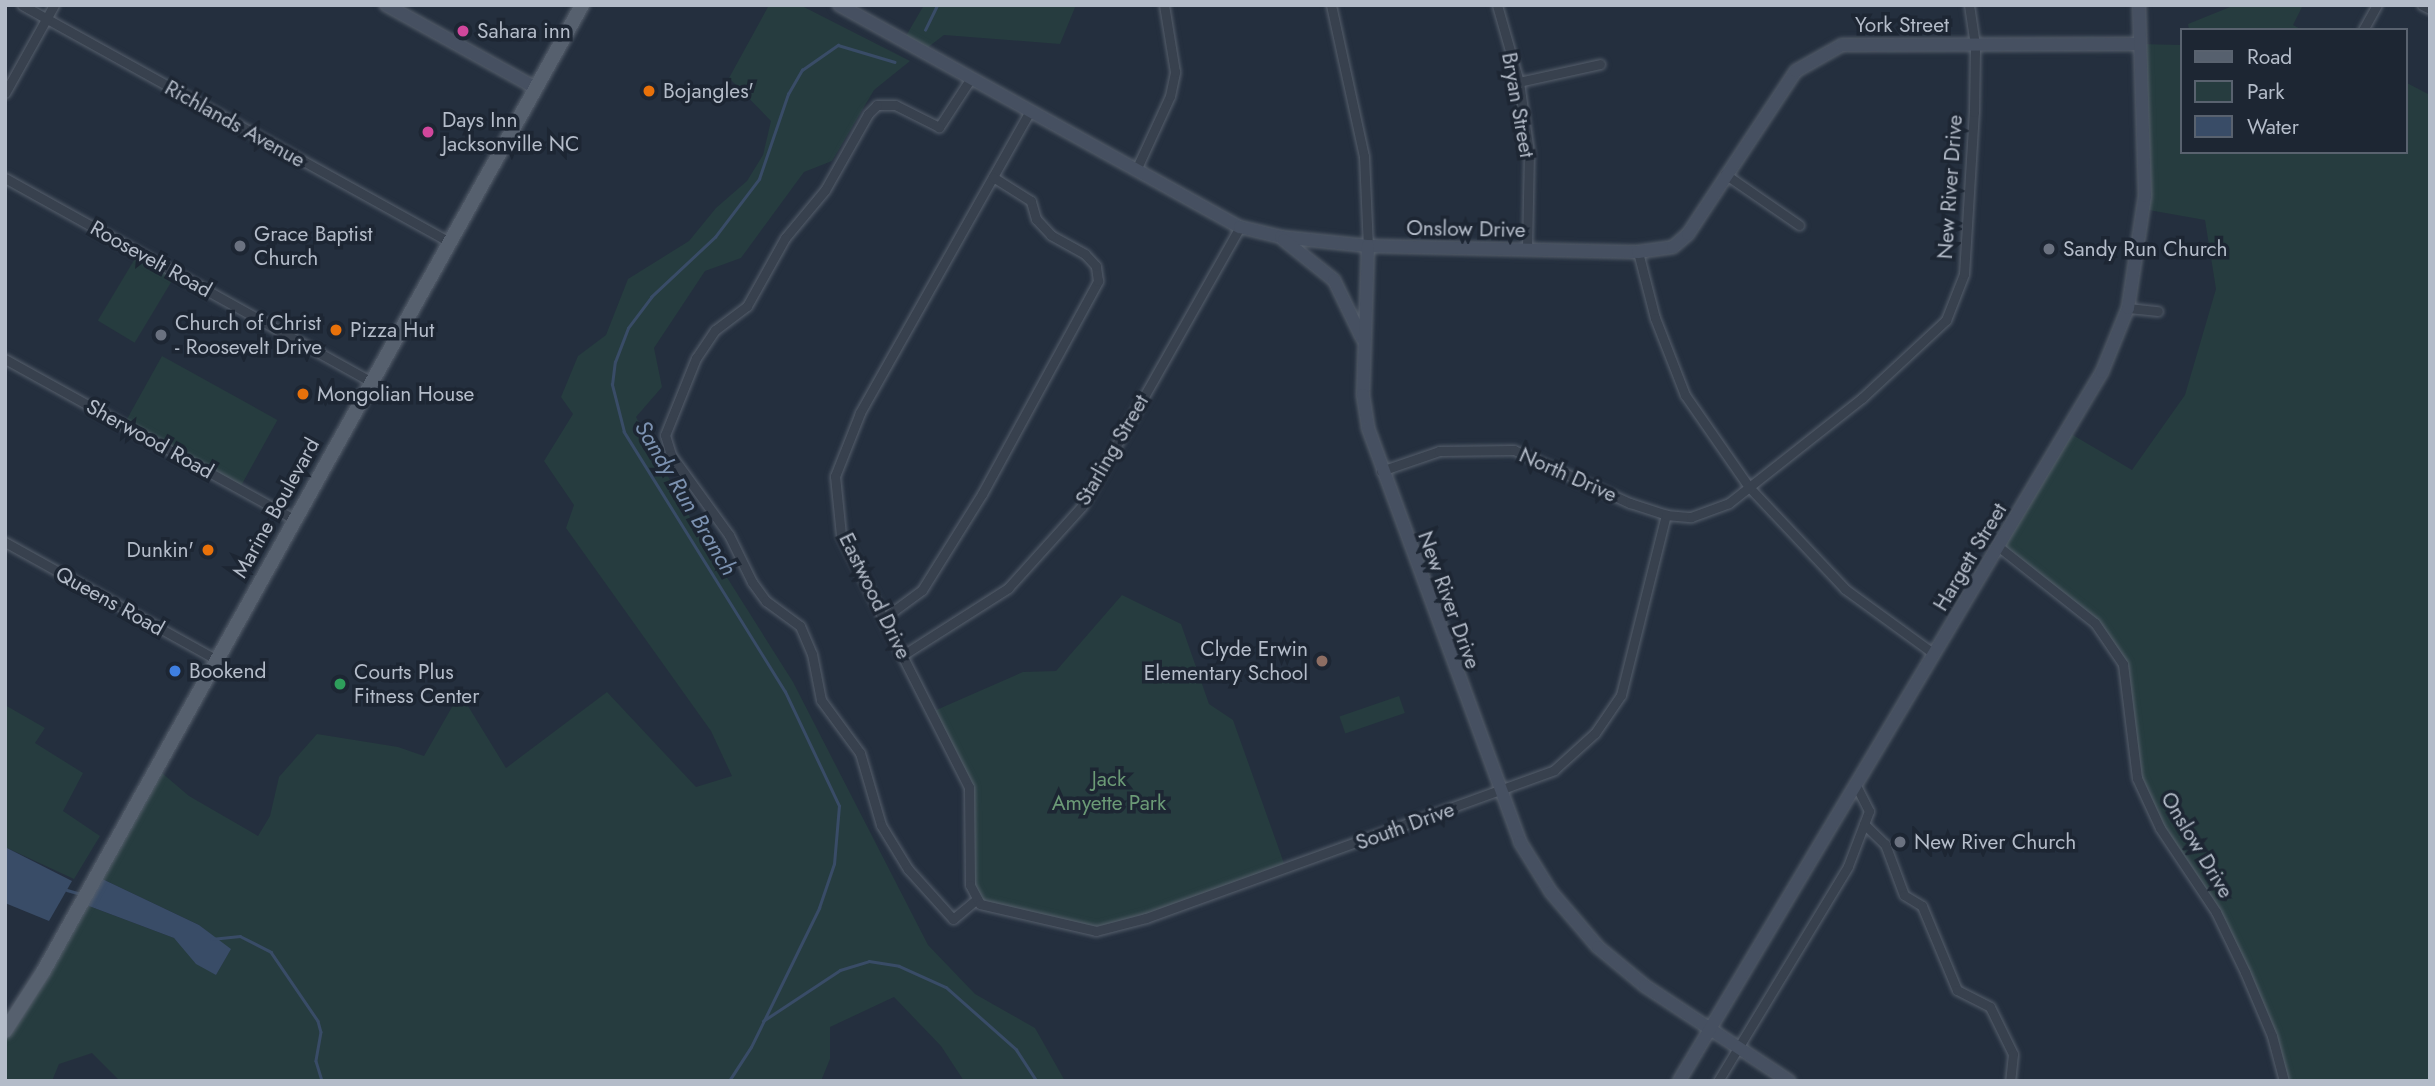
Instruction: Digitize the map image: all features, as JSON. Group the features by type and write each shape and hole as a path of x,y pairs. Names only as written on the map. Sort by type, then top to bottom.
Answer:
{"main road":[{"name":"Marine Boulevard","path":"5,1031 68,927 370,380 582,5"}],"street":[{"name":"Richlands Avenue","path":"22,5 449,242"},
{"path":"5,93 54,5"},
{"path":"386,5 536,88"},
{"name":"Onslow Drive","path":"839,5 1241,227 1281,237 1368,246 1638,252"},
{"path":"1136,170 1170,96 1175,72 1164,5"},
{"name":"New River Drive","path":"1331,5 1360,131 1368,246 1363,395 1381,471 1499,793 1520,842 1584,933 1644,985 1789,1081"},
{"name":"Bryan Street","path":"1497,5 1519,82 1529,152 1527,249"},
{"name":"New River Drive","path":"1749,488 1862,398 1946,320 1964,274 1975,45 1969,5"},
{"name":"Hargett Street","path":"1679,1081 2102,372 2128,308 2145,196 2139,5"},
{"path":"2364,28 2377,5"},
{"path":"2422,5 2430,9"},
{"name":"York Street","path":"1638,252 1673,247 1688,234 1725,174 1796,71 1842,45 2139,44"},
{"path":"1519,82 1600,64"},
{"path":"971,78 939,127 895,105 877,105 868,114 825,190 785,239 747,306 715,331 696,358 665,435 671,455 729,535 752,582 766,601 800,626 812,654 821,700 860,753 881,825 908,869 953,919 979,902"},
{"name":"Eastwood Drive","path":"979,902 970,885 969,787 841,536 835,476 860,413 1030,111"},
{"path":"1725,174 1799,225"},
{"path":"884,618 922,590 982,494 1098,281 1097,266 1085,254 1051,235 1036,219 1031,201 993,177"},
{"name":"Roosevelt Road","path":"5,178 370,380"},
{"name":"Starling Street","path":"903,655 1008,588 1082,506 1241,227"},
{"path":"1281,237 1334,279 1351,308 1364,345"},
{"path":"1638,252 1656,318 1685,395 1749,488 1845,589 1934,654"},
{"path":"2128,308 2158,311"},
{"name":"Sherwood Road","path":"5,359 294,519"},
{"name":"North Drive","path":"1381,471 1439,451 1514,450 1593,488 1666,515 1690,517 1713,510 1749,488"},
{"name":"South Drive","path":"979,902 1097,931 1152,916 1554,771 1595,733 1621,695 1666,515"},
{"name":"Queens Road","path":"5,542 215,659"},
{"name":"Onslow Drive","path":"1999,547 2095,623 2123,664 2137,778 2160,828 2216,912 2272,1036 2284,1081"},
{"path":"1718,1081 1848,866 1869,811 1855,785"},
{"path":"1864,824 1885,844 1904,895 1922,906 1958,990 1990,1007 2013,1054 2010,1081"}],"green space":[{"path":"769,5 800,5 910,61 874,90 832,161 804,172 741,258 705,271 654,348 662,387 636,417 697,530 793,682 928,945 975,994 1035,1028 1065,1081 964,1081 941,1046 894,997 830,1027 830,1059 821,1081 120,1081 92,1053 59,1064 52,1081 5,1081 5,1031 81,903 174,938 216,975 230,950 199,925 96,876 156,768 189,796 258,836 270,816 279,777 317,734 398,747 424,756 460,693 506,768 607,692 696,787 732,776 711,731 566,528 574,505 544,461 573,414 561,397 578,356 606,335 628,279 689,241 716,208 747,181 763,155 771,121 729,78"},
{"path":"924,5 1076,5 1060,44 944,35 923,51 903,41"},
{"path":"2235,5 2303,5 2293,25 2298,28 2189,28 2188,24"},
{"path":"2139,44 2180,45 2180,154 2407,154 2407,83 2430,95 2430,1081 2284,1081 2272,1036 2216,912 2160,828 2137,778 2123,663 2110,642 1999,547 2066,431 2132,470 2185,395 2216,289 2205,220 2143,209"},
{"path":"139,252 176,274 135,343 98,321"},
{"path":"162,356 277,420 239,489 124,425"},
{"name":"Jack Amyette Park","path":"1122,595 1181,624 1209,704 1233,720 1286,869 1096,931 980,904 970,885 969,787 934,711 1023,672 1056,671"},
{"path":"1399,696 1405,713 1345,734 1339,717"},
{"path":"5,705 45,728 35,743 83,773 63,811 100,836 74,879 5,847"}],"water":[{"path":"5,847 72,881 49,921 5,903"},
{"path":"96,876 199,925 231,949 216,975 196,964 174,938 81,903"}],"waterway":[{"name":"Sandy Run Branch","path":"925,30 937,5"},
{"name":"Sandy Run Branch","path":"729,1081 751,1047 819,908 834,864 839,806 785,692 624,432 612,385 615,362 628,328 651,297 715,237 759,179 788,94 802,70 838,45 895,62"},
{"path":"67,890 81,894"},
{"path":"211,939 240,936 271,952 318,1021 321,1032 316,1061 322,1081"},
{"path":"763,1021 840,970 869,961 899,966 946,987 1016,1049 1037,1081"}],"place":[{"name":"Sahara inn","path":"463,31"},
{"name":"Bojangles'","path":"649,91"},
{"name":"Days Inn Jacksonville NC","path":"428,132"},
{"name":"Grace Baptist Church","path":"240,246"},
{"name":"Sandy Run Church","path":"2049,249"},
{"name":"Pizza Hut","path":"336,330"},
{"name":"Church of Christ - Roosevelt Drive","path":"161,335"},
{"name":"Mongolian House","path":"303,394"},
{"name":"Dunkin'","path":"208,550"},
{"name":"Clyde Erwin Elementary School","path":"1322,661"},
{"name":"Bookend","path":"175,671"},
{"name":"Courts Plus Fitness Center","path":"340,684"},
{"name":"New River Church","path":"1900,842"}]}
